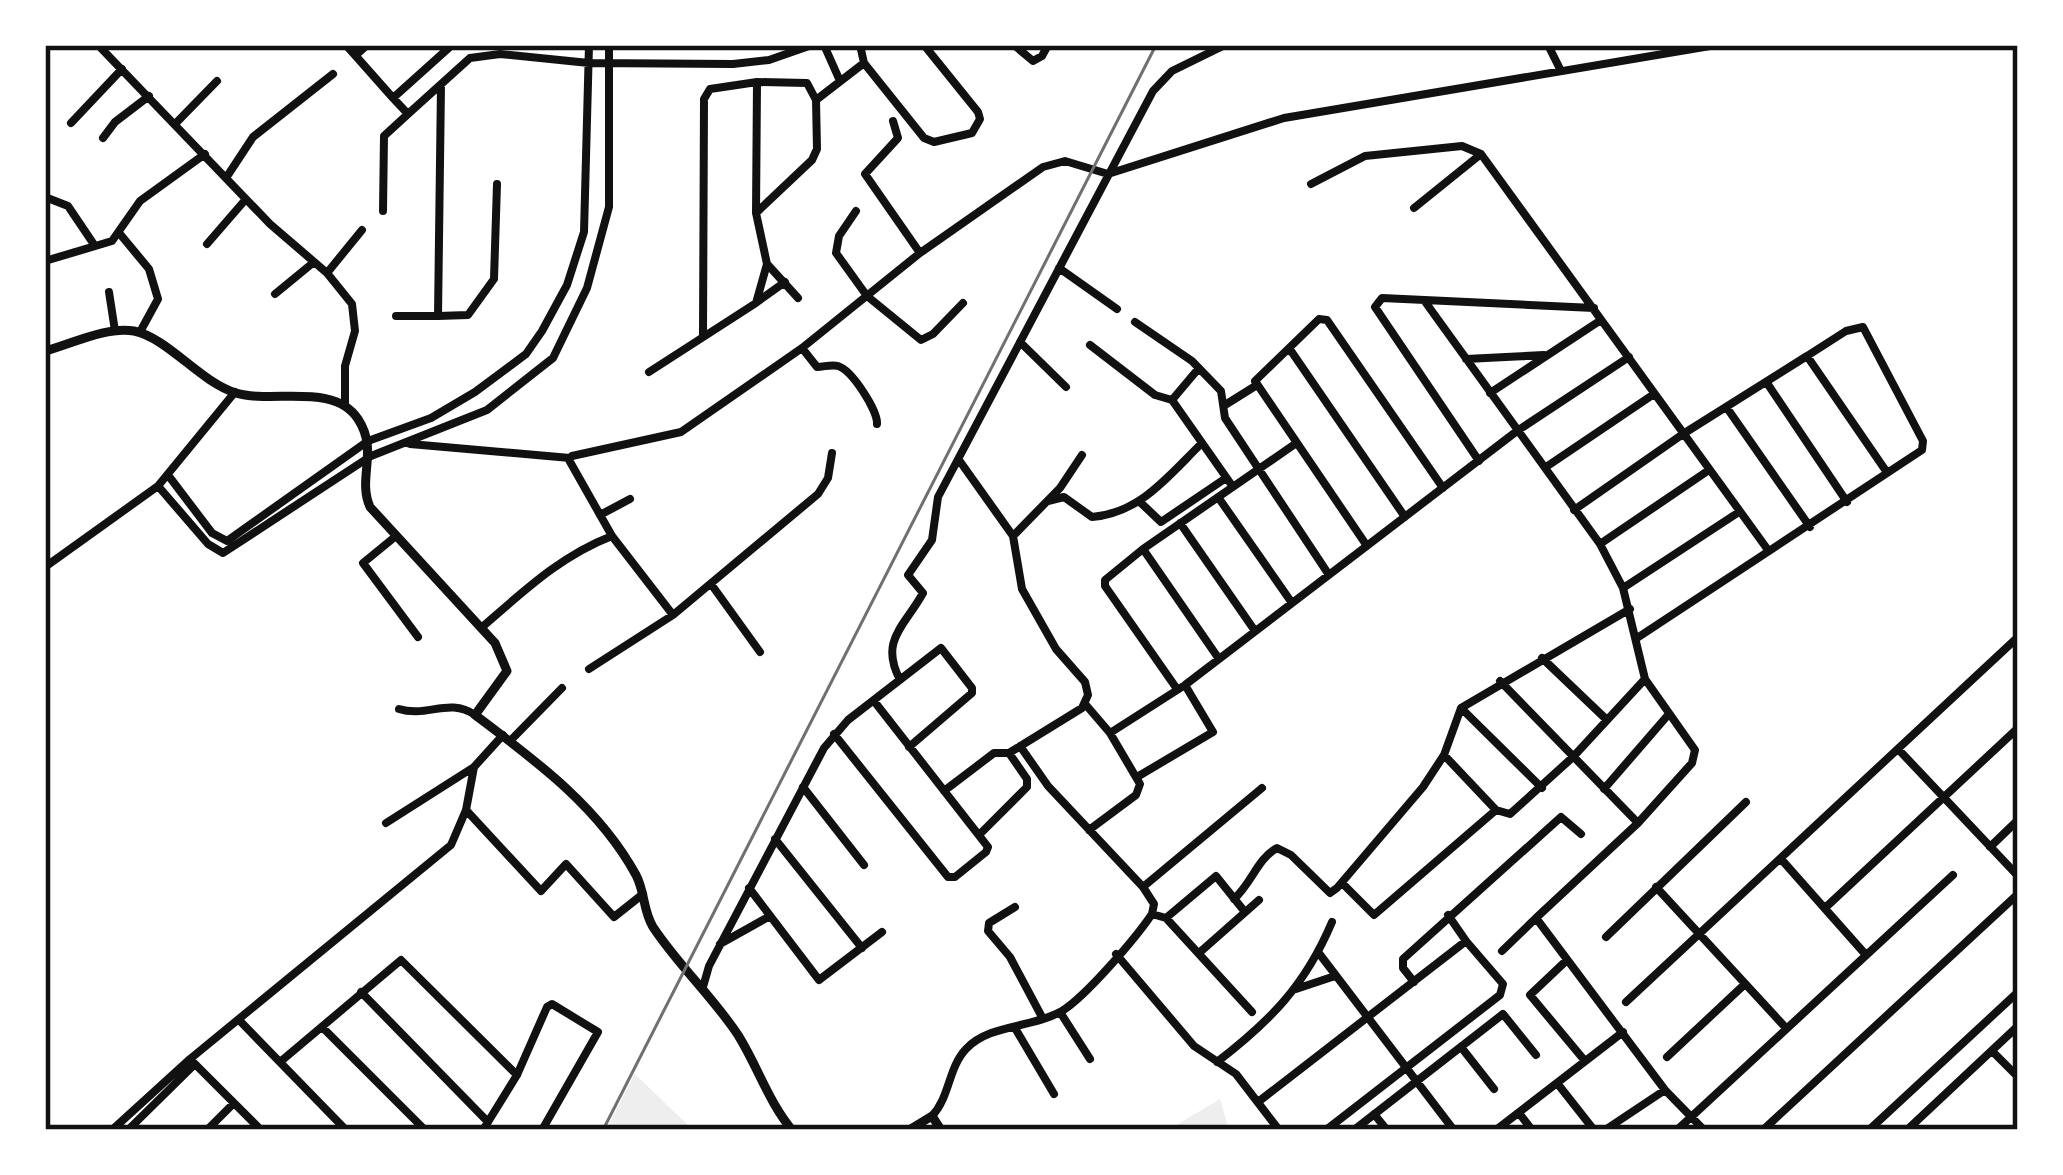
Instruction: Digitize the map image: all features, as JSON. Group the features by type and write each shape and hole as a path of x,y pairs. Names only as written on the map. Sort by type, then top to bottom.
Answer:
{"street":[{"path":"98,45 247,199 327,273 355,310 355,331 345,366 345,404"},
{"path":"346,45 408,114"},
{"path":"356,56 368,45"},
{"path":"393,98 452,45"},
{"path":"218,553 224,541 368,441 445,411 508,368 542,331 568,285 584,232 589,45"},
{"path":"218,553 370,456 487,410 553,358 587,288 609,207 609,45"},
{"path":"383,211 383,136 470,58 500,50 589,63 733,64 769,60 812,45"},
{"path":"824,45 840,81"},
{"path":"860,45 864,63 924,138 934,142 972,133 980,119 978,112 924,45"},
{"path":"1014,45 1033,61 1048,45"},
{"path":"900,680 891,660 892,642 923,593 908,575 932,540 935,502 1161,80 1225,45"},
{"path":"1548,45 1561,71"},
{"path":"406,443 570,458 681,432 802,348 920,253 1043,166 1065,161 1108,174 1284,118 1716,45"},
{"path":"816,100 864,63"},
{"path":"71,123 122,69"},
{"path":"226,178 253,137 333,74"},
{"path":"176,123 218,81"},
{"path":"756,303 767,264 756,213 758,82"},
{"path":"703,337 704,99 710,89 758,82 807,83 816,100 818,149 803,170 756,213"},
{"path":"438,316 441,84"},
{"path":"103,138 115,122 149,96"},
{"path":"893,121 898,138 866,174 920,253"},
{"path":"1311,184 1364,156 1462,146 1481,154 1768,550"},
{"path":"45,261 112,241 140,201 205,154"},
{"path":"1414,208 1481,154"},
{"path":"396,316 467,316 494,279 497,184"},
{"path":"45,197 68,206 95,246"},
{"path":"207,244 247,199"},
{"path":"856,211 839,236 836,253 866,296 921,340 963,303"},
{"path":"327,273 362,230"},
{"path":"119,234 149,269 155,288 157,303 140,332"},
{"path":"275,294 314,262"},
{"path":"767,264 798,298"},
{"path":"1059,268 1117,309"},
{"path":"649,372 785,282"},
{"path":"109,292 115,332"},
{"path":"1479,460 1375,305 1382,298 1594,308"},
{"path":"1426,303 1600,544 1624,588 1645,679 1693,747 1694,758 1638,824 1502,951"},
{"path":"1367,546 1257,386 1258,374 1319,319 1326,319 1443,488"},
{"path":"1490,393 1601,320"},
{"path":"1135,322 1199,368 1221,391 1225,418 1329,575"},
{"path":"1574,510 1683,434 1858,326 1865,329 1924,445 1810,527 1637,638"},
{"path":"45,351 115,332 140,332 235,392 345,404 358,418 368,441 365,494 370,507 495,643 507,668 475,715"},
{"path":"1020,342 1066,387"},
{"path":"1090,345 1155,395 1172,400 1233,487"},
{"path":"802,348 817,368 834,365 844,370 877,411 877,424"},
{"path":"1289,348 1405,517"},
{"path":"1466,358 1546,355"},
{"path":"1110,733 1219,659 1517,431 1629,356"},
{"path":"1807,356 1886,471"},
{"path":"508,368 518,386"},
{"path":"1172,400 1199,368"},
{"path":"1767,383 1847,502"},
{"path":"1225,404 1257,386"},
{"path":"45,567 158,486 235,392"},
{"path":"1546,467 1654,394"},
{"path":"1727,408 1810,527"},
{"path":"1048,502 1064,496 1092,517 1141,503 1202,443"},
{"path":"1137,777 1214,732 1105,586 1107,578 1295,444"},
{"path":"589,669 673,615 818,494 828,478 832,453"},
{"path":"1012,536 1048,502 1082,455"},
{"path":"570,458 570,466 612,536 673,615"},
{"path":"944,791 994,753 1009,753 1086,705 1088,695 1022,589 1012,536 958,459"},
{"path":"1600,544 1709,470"},
{"path":"168,475 212,533 224,541"},
{"path":"1141,503 1161,522 1226,478"},
{"path":"158,486 218,553"},
{"path":"1218,497 1292,603"},
{"path":"600,515 630,499"},
{"path":"1624,588 1739,512"},
{"path":"1180,523 1255,631"},
{"path":"396,536 364,564 418,638"},
{"path":"481,628 555,565 612,536"},
{"path":"1143,549 1219,659"},
{"path":"711,584 760,652"},
{"path":"1234,899 1254,878 1260,862 1277,848 1291,855 1330,893 1423,787 1444,755 1461,708 1630,609"},
{"path":"1626,1001 2018,637"},
{"path":"703,987 720,944 834,734 940,648 972,690 967,700 909,747"},
{"path":"1542,658 1607,720"},
{"path":"1444,755 1496,810 1510,814 1573,757 1645,679"},
{"path":"1500,681 1638,824"},
{"path":"386,823 474,767 562,688"},
{"path":"834,734 948,877 955,877 988,851 874,701"},
{"path":"1086,705 1110,733 1140,784 1136,795 1089,830"},
{"path":"399,709 412,713 459,706 507,738 577,797 634,872 650,922 740,1038 770,1100 792,1130"},
{"path":"1461,708 1542,788"},
{"path":"1604,789 1668,715"},
{"path":"1825,908 2018,728"},
{"path":"909,1130 943,1105 966,1049 978,1040 1060,1012 1087,989 1152,914 1154,904 1142,886 1048,786 1020,746"},
{"path":"1898,749 2018,876"},
{"path":"979,835 1027,787 1027,778 1009,753"},
{"path":"119,1129 451,845 466,810 474,767"},
{"path":"803,787 864,865"},
{"path":"1142,886 1262,788"},
{"path":"1606,937 1746,802"},
{"path":"466,810 541,891 566,864 614,917 643,894"},
{"path":"1342,883 1374,915 1496,810"},
{"path":"1414,982 1403,968 1403,959 1448,915 1561,817 1581,834"},
{"path":"1990,847 2018,820"},
{"path":"776,839 862,948"},
{"path":"1781,859 1866,955"},
{"path":"1678,1130 1953,875"},
{"path":"1166,918 1216,876 1245,912"},
{"path":"1656,887 1786,1028"},
{"path":"749,888 819,980 882,932"},
{"path":"1763,1130 2018,894"},
{"path":"1199,953 1259,900"},
{"path":"1015,907 989,923 988,932 1010,957 1043,1019"},
{"path":"1152,914 1166,918 1252,1012"},
{"path":"1326,1130 1502,992 1503,984 1448,915"},
{"path":"720,944 770,916"},
{"path":"1536,918 1665,1090 1704,1130"},
{"path":"1217,1062 1263,1027 1295,989 1332,922"},
{"path":"1258,1102 1466,941"},
{"path":"1318,952 1453,1129"},
{"path":"1116,954 1194,1046 1231,1070 1279,1130"},
{"path":"280,1062 403,960 517,1075"},
{"path":"1567,960 1530,994 1585,1061"},
{"path":"1295,989 1335,976"},
{"path":"1667,1057 1745,983"},
{"path":"361,992 485,1126 517,1075 548,1005 597,1029 542,1130"},
{"path":"1869,1130 2018,992"},
{"path":"1060,1012 1090,1059"},
{"path":"1354,1130 1504,1014 1536,1054"},
{"path":"240,1021 346,1130"},
{"path":"1906,1130 2018,1026"},
{"path":"322,1027 425,1130"},
{"path":"1015,1028 1054,1094"},
{"path":"1496,1130 1623,1032"},
{"path":"1461,1047 1494,1089"},
{"path":"1992,1051 2018,1077"},
{"path":"192,1062 261,1130"},
{"path":"1557,1083 1594,1130"},
{"path":"1605,1130 1665,1090"},
{"path":"207,1130 234,1103"},
{"path":"1519,1113 1532,1130"},
{"path":"1374,1114 1387,1130"},
{"path":"932,1116 941,1130"}],"shaded area":[{"path":"635,1074 693,1130 606,1130"},
{"path":"1220,1099 1229,1130 1168,1130"}],"railway":[{"path":"603,1130 1156,45"}]}
